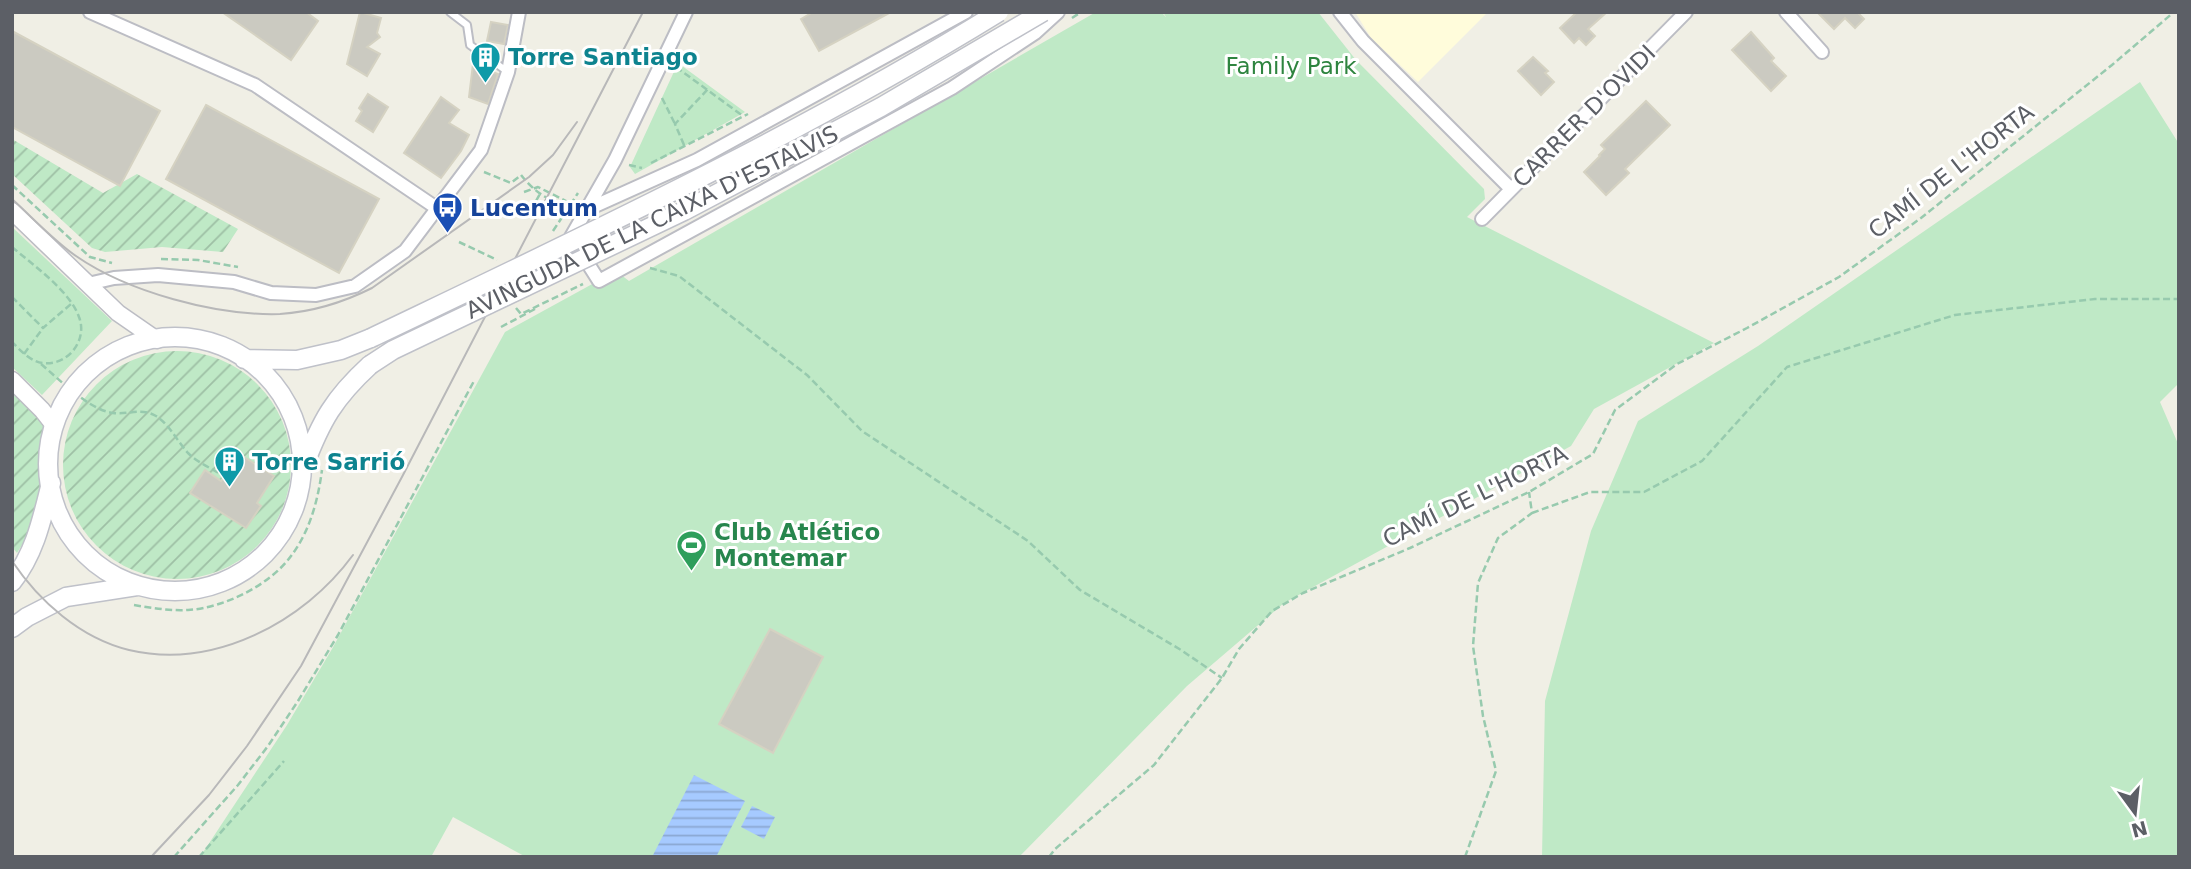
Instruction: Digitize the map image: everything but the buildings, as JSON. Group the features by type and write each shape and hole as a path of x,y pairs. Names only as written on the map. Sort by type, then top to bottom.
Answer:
{"main road":[{"name":"AVINGUDA DE LA CAIXA D'ESTALVIS","path":"244,359 297,360 341,350 371,338 688,185 926,57 999,12"},
{"name":"AVINGUDA DE LA CAIXA D'ESTALVIS","path":"303,470 329,410 348,385 370,365 393,350 733,185 881,107 1043,12"},
{"path":"157,340 200,341 244,359 267,379 283,399 295,425 303,470 296,507 287,528 260,560 238,576 217,585 177,593 156,592 137,586 106,567 82,545 61,513 47,452 53,424 71,389 97,360 123,346 157,340"},
{"path":"12,582 20,572 37,537 52,480"},
{"path":"12,628 66,597 137,586"}],"street":[{"path":"90,12 255,85 438,209"},
{"path":"88,284 114,278 158,275 234,282 271,293 316,295 355,286 405,251 481,150 508,72 519,12"},
{"path":"586,210 686,12"},
{"name":"AVINGUDA DE LA CAIXA D'ESTALVIS","path":"966,12 697,160 586,210 571,237 599,281 952,88 1035,33 1058,12"},
{"path":"1340,12 1363,41 1511,189"},
{"name":"CARRER D'OVIDI","path":"1482,219 1686,12"},
{"path":"1786,12 1822,52"},
{"path":"604,179 619,196"},
{"path":"12,211 118,313 157,340"},
{"path":"12,380 43,410 53,424"}],"lane":[{"path":"450,12 467,25 470,45 508,72"}],"path":[{"name":"CAMÍ DE L'HORTA","path":"1049,857 1154,765 1222,678 1239,649 1272,611 1303,593 1410,548 1529,492 1593,454 1615,410 1625,402 1677,364 1839,277 1921,218 2174,12"},
{"path":"676,66 743,116"},
{"path":"675,124 708,89"},
{"path":"662,98 684,146"},
{"path":"470,165 501,181 511,183 521,175 532,189"},
{"path":"13,187 90,257 107,263 116,262"},
{"path":"524,192 532,189 541,191 571,203"},
{"path":"536,201 541,191"},
{"path":"558,213 564,202"},
{"path":"459,242 500,261"},
{"path":"12,247 71,304 79,317 82,332 78,345 69,355 41,364"},
{"path":"152,260 198,260 244,269"},
{"path":"640,265 678,276 807,375 862,431 1028,541 1080,590 1181,650 1222,678"},
{"path":"12,296 43,328"},
{"path":"1465,857 1496,771 1483,716 1473,646 1478,583 1498,538 1532,513 1590,492 1644,492 1702,461 1787,367 1955,315 2095,299 2179,299"},
{"path":"501,327 547,303"},
{"path":"24,354 43,328 71,304"},
{"path":"12,342 24,354 101,409 113,413 145,411 158,418 169,427 190,455 225,477"},
{"path":"174,857 238,785 298,701 338,635 474,381"},
{"path":"133,605 189,610 232,600 265,580 290,558 306,531 319,495 323,465"},
{"path":"1529,492 1532,513"},
{"path":"202,856 284,761"}],"shaded area":[{"path":"1355,12 1488,12 1418,82 1371,38"}],"green space":[{"name":"Family Park","path":"1096,12 1161,12 1166,17 1163,12 1318,12 1356,60 1484,189 1485,199 1467,217 1714,343 1594,409 1571,446 1284,603 1187,686 1019,857 526,857 453,817 431,857 200,857 287,725 332,649 505,332 616,271 629,281"},
{"path":"678,63 745,112 635,174 630,167"},
{"path":"2140,82 2179,144 2179,383 2160,402 2179,446 2179,857 1542,857 1545,701 1591,531 1638,421 1758,346"},
{"path":"12,139 103,193 137,174 238,229 223,252 162,247 105,252 92,248 12,174"},
{"path":"12,227 112,321 42,395 12,367"},
{"path":"177,351 199,353 221,360 258,384 282,421 289,443 289,487 282,509 258,546 221,570 199,577 177,579 155,577 133,570 96,546 72,509 65,487 63,465 65,443 72,421 96,384 133,360 155,353"},
{"path":"12,392 28,399 49,416 37,521 17,553 12,547"}],"water":[{"path":"694,775 745,801 716,857 652,857"},
{"path":"752,806 775,817 764,839 741,827"}],"tram line":[{"path":"151,857 209,795 247,746 301,666 643,12"},
{"path":"12,199 68,250 121,281 201,306 255,314 292,313 327,306 372,288 529,177 553,155 577,122"},
{"path":"12,561 48,604 94,637 129,650 161,654 193,653 255,635 283,620 309,601 333,579 353,555"}],"place":[{"name":"Torre Santiago","path":"485,84"},
{"name":"Lucentum","path":"447,235"},
{"name":"Torre Sarrió","path":"229,489"},
{"name":"Club Atlético Montemar","path":"691,572"}]}
